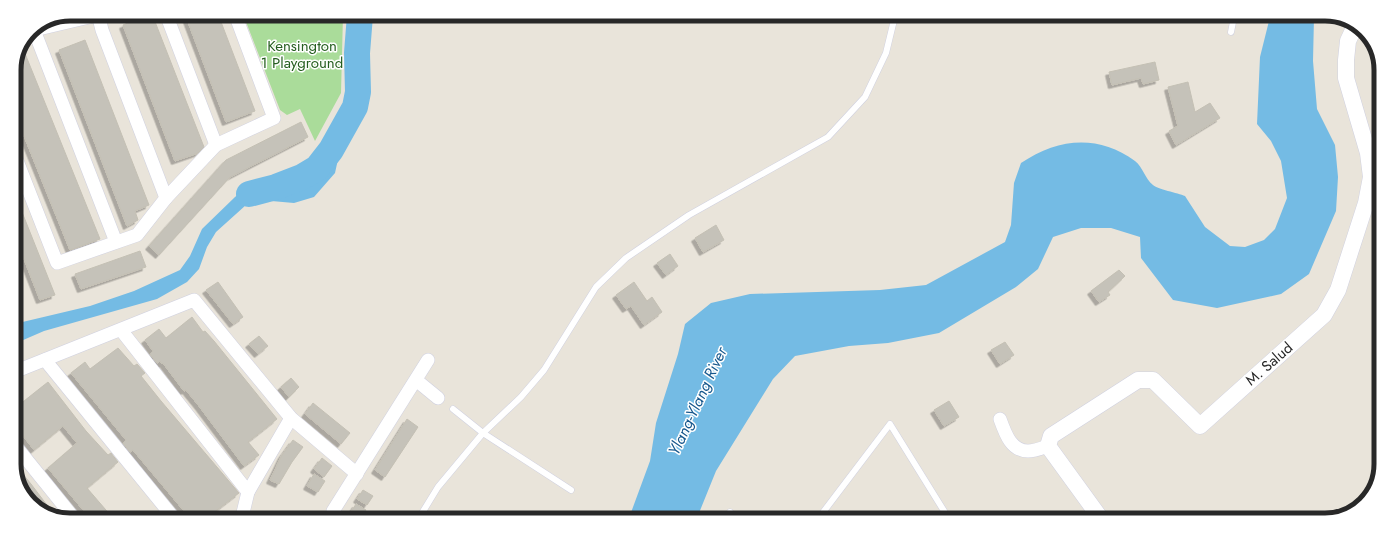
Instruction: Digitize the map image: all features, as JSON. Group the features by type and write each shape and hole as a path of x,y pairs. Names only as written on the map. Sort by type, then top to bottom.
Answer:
{"street":[{"path":"49,26 70,21"},
{"path":"102,21 105,37 166,198"},
{"path":"169,21 216,145"},
{"path":"21,171 57,262 137,235 166,198 216,145 274,118 238,21"},
{"name":"M. Salud","path":"1048,446 1051,436 1138,380 1152,380 1200,426 1324,315 1338,290 1366,203 1371,177 1368,154 1346,78 1348,41 1353,30"},
{"path":"34,36 116,242"},
{"path":"21,369 194,300 291,418 357,474"},
{"path":"121,330 248,492"},
{"path":"45,360 170,513"},
{"path":"333,511 428,360"},
{"path":"416,380 438,398"},
{"path":"243,513 248,492 291,418"},
{"path":"1000,419 1005,435 1015,447 1028,451 1048,446 1095,513"},
{"path":"21,453 70,513"}],"lane":[{"path":"422,513 438,487 483,433 521,397 544,370 596,287 626,258 689,215 828,137 865,97 886,53 895,21"},
{"path":"1231,32 1233,21"},
{"path":"453,409 483,433 571,490"},
{"path":"823,513 890,424 943,513"}],"green space":[{"name":"Kensington 1 Playground","path":"246,21 343,21 341,93 315,141 300,109 287,115 280,110"}],"water":[{"path":"351,21 365,21 363,91 360,118 340,150 335,173 314,197 294,203 260,200 246,205 216,232 207,247 199,269 187,282 157,299 44,331 21,341 21,322 90,306 134,291 180,270 190,256 202,229 235,197 247,187 264,184 284,185 304,180 319,168 349,118"},
{"name":"Ylang-Ylang River","path":"1269,21 1314,21 1313,61 1317,109 1335,145 1338,177 1336,211 1309,274 1281,294 1217,308 1173,300 1141,258 1140,237 1111,228 1081,228 1053,237 1038,269 1016,287 939,333 888,343 849,346 795,356 773,379 716,471 699,513 631,513 650,461 656,423 678,354 685,324 711,303 750,294 880,290 926,285 1005,242 1011,225 1014,183 1021,163 1049,148 1078,142 1107,146 1121,152 1135,161 1153,185 1185,196 1205,227 1230,246 1245,247 1264,240 1275,229 1287,198 1281,161 1271,141 1257,124 1260,57"}],"building":[{"path":"132,21 155,21 204,147 198,153 175,161 123,25"},
{"path":"188,21 221,21 255,111 226,122"},
{"path":"85,40 149,205 135,211 138,220 127,226 59,50"},
{"path":"25,52 100,239 70,250 21,128 21,70"},
{"path":"1155,62 1159,80 1143,84 1141,78 1112,85 1109,72"},
{"path":"1188,82 1195,112 1210,103 1220,118 1176,145 1169,131 1178,126 1168,87"},
{"path":"301,122 308,137 230,177 159,255 149,246 226,160"},
{"path":"21,210 55,295 40,300 21,251"},
{"path":"716,225 724,240 703,252 695,238"},
{"path":"140,251 146,267 81,289 75,274"},
{"path":"670,254 678,266 666,275 657,263"},
{"path":"1119,270 1125,276 1108,292 1110,295 1099,302 1091,291"},
{"path":"218,282 243,317 233,324 206,290"},
{"path":"634,282 647,301 652,297 662,312 644,325 631,306 626,309 616,295"},
{"path":"192,317 203,332 205,331 214,341 277,419 248,442 259,455 244,466 186,390 184,391 163,363 162,364 160,361 157,363 150,354 153,351 145,340 159,329 166,338"},
{"path":"259,336 268,346 258,354 249,344"},
{"path":"1005,342 1014,355 1000,364 991,350"},
{"path":"118,348 134,366 137,364 145,373 141,376 239,493 213,513 186,513 133,450 130,452 123,443 126,440 71,373 85,362 90,369"},
{"path":"291,378 299,387 289,397 281,387"},
{"path":"48,382 86,431 108,455 111,453 118,462 87,488 109,513 86,513 48,468 77,443 63,426 34,450 21,433 21,403"},
{"path":"949,401 959,417 944,426 934,410"},
{"path":"313,403 350,433 341,444 305,414"},
{"path":"407,419 418,427 385,477 375,470"},
{"path":"293,440 303,447 279,484 270,480 282,455"},
{"path":"322,458 332,466 324,477 314,469"},
{"path":"22,473 50,509 40,503 31,494"},
{"path":"314,474 325,481 318,492 307,486"},
{"path":"363,490 373,496 367,505 357,499"},
{"path":"356,504 366,510 364,513 350,513"}],"waterway":[{"path":"249,194 276,187 302,177 317,168 331,150 355,107 358,92 357,53 360,21"}]}
